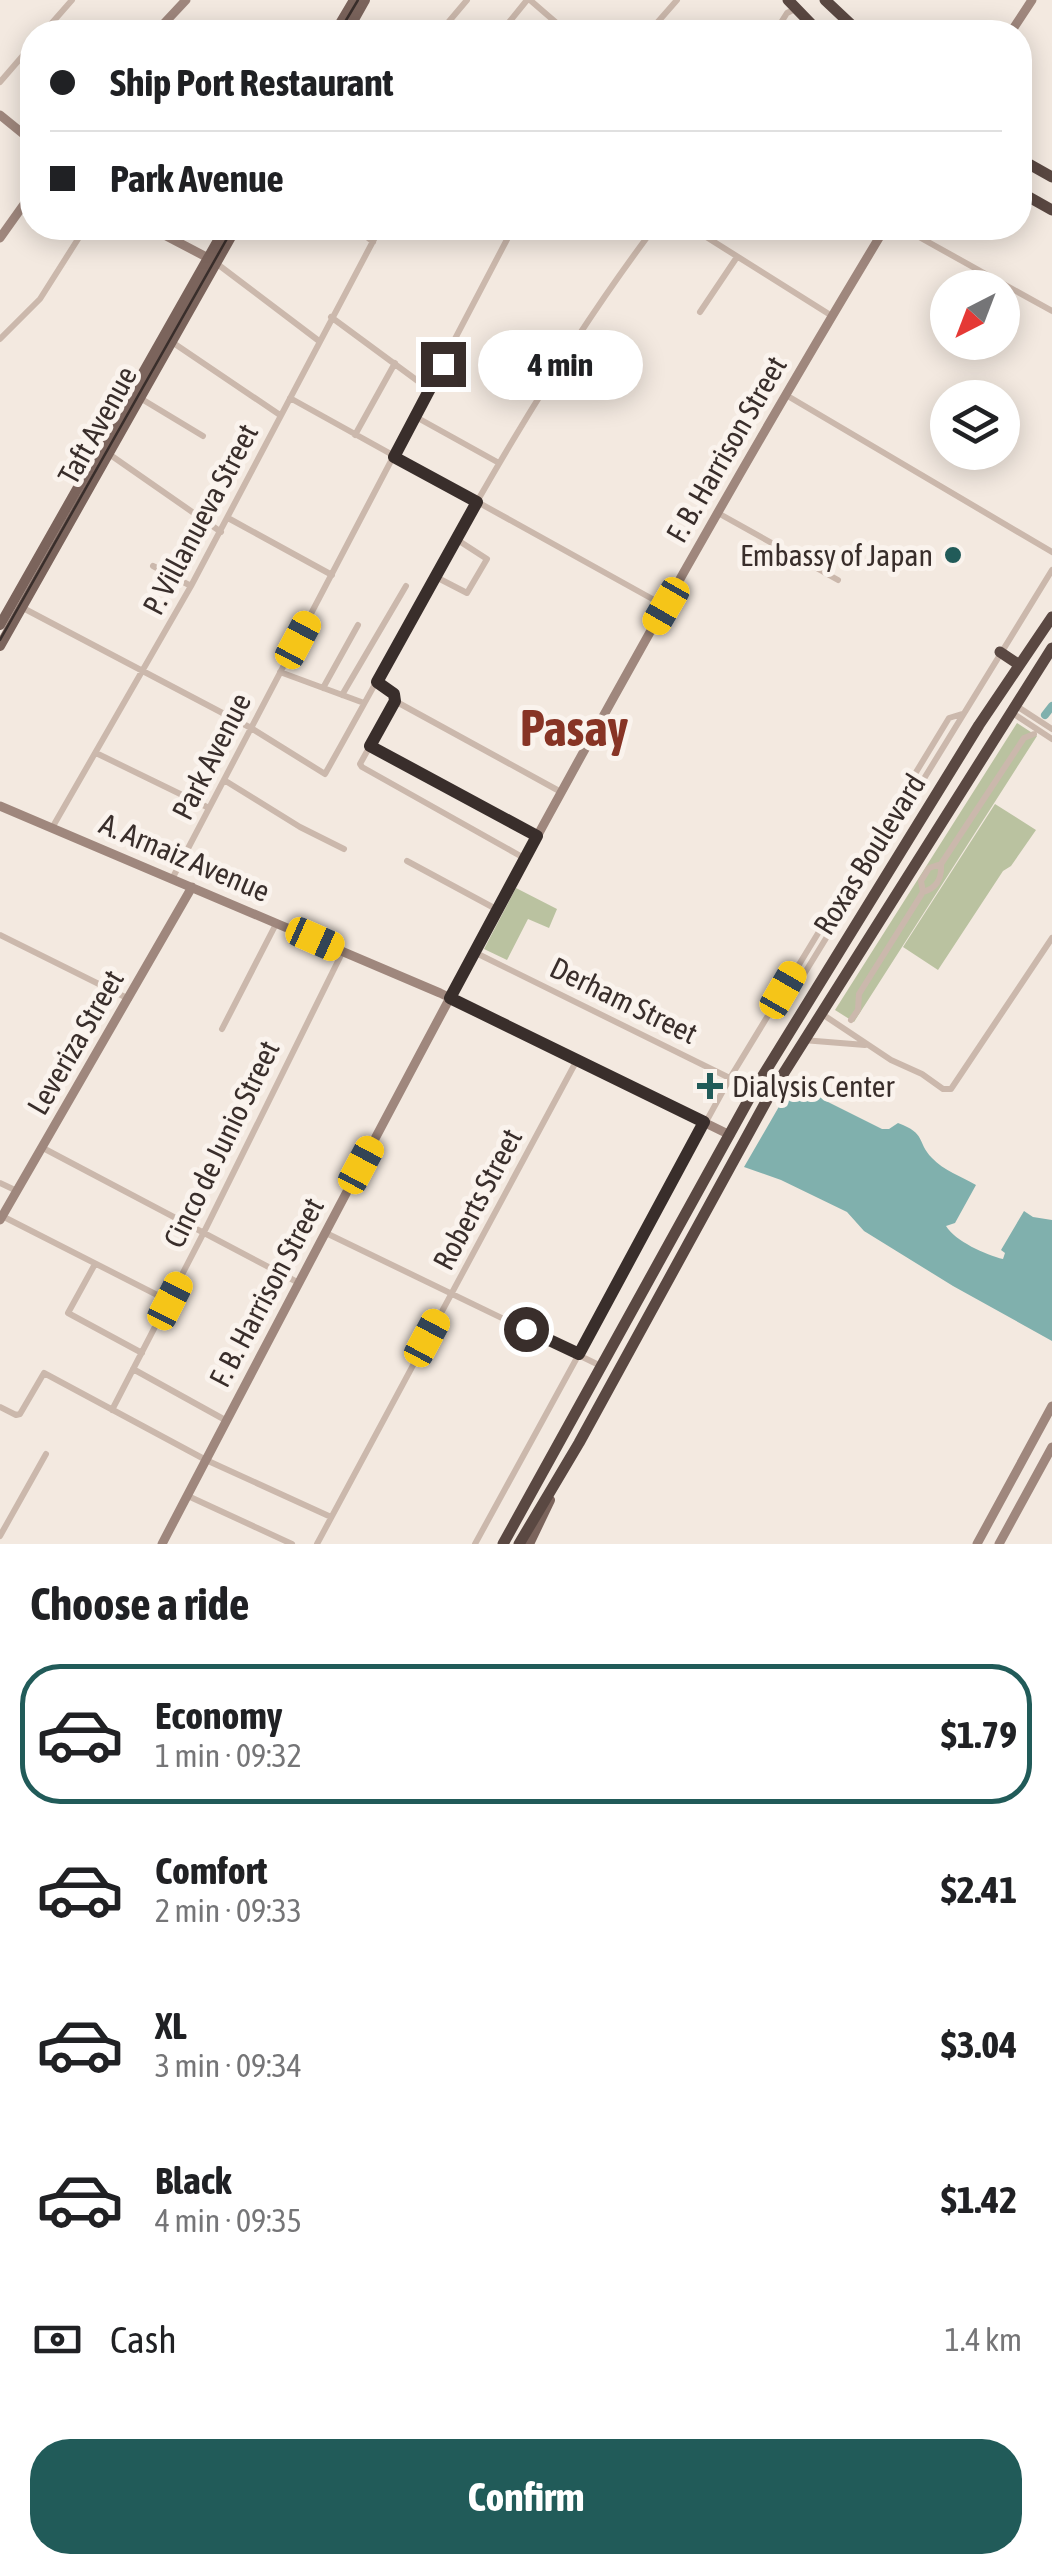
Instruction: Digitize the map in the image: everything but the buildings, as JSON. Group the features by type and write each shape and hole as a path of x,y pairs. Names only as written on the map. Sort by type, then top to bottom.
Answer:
{"highway":[{"path":"827,3 846,20"},
{"name":"Roxas Boulevard","path":"503,1544 754,1090 1018,664 1052,616"},
{"name":"Roxas Boulevard","path":"519,1544 768,1098 1052,648"},
{"path":"1000,652 1018,664"},
{"path":"876,856 892,865"}],"main road":[{"path":"167,20 186,0"},
{"path":"0,115 20,131"},
{"path":"0,238 20,210"},
{"path":"174,240 212,260"},
{"name":"Taft Avenue","path":"212,260 220,240"},
{"name":"Taft Avenue","path":"0,646 18,605 71,510 227,240"},
{"name":"F. B. Harrison Street","path":"162,1544 496,909 718,513 878,240"},
{"name":"Taft Avenue","path":"71,510 109,454 112,438 140,398 148,374"},
{"name":"Taft Avenue","path":"0,625 18,605"},
{"name":"A. Arnaiz Avenue","path":"0,806 450,998 730,1135"},
{"name":"Leveriza Street","path":"1,1218 192,888"},
{"path":"1052,1406 980,1540 998,1544 1052,1446"},
{"name":"Roxas Boulevard","path":"529,1544 578,1443"}],"street":[{"path":"54,20 72,0"},
{"path":"450,20 466,0"},
{"path":"512,20 528,0 553,20"},
{"path":"659,20 677,0"},
{"path":"0,82 20,59"},
{"path":"0,339 40,299 77,240"},
{"name":"Park Avenue","path":"172,879 507,240"},
{"path":"18,605 251,728 325,774 499,463 584,322 645,240"},
{"path":"711,240 832,316"},
{"path":"925,240 1052,311"},
{"name":"P. Villanueva Street","path":"52,828 221,532 373,242"},
{"path":"700,312 737,257"},
{"path":"212,260 319,341"},
{"path":"331,318 430,390"},
{"path":"167,339 280,415"},
{"path":"355,435 395,363"},
{"path":"786,394 1052,552"},
{"path":"140,398 203,436"},
{"path":"290,398 666,606"},
{"path":"416,417 499,463"},
{"path":"109,454 221,532"},
{"path":"718,513 838,580"},
{"path":"228,518 332,575"},
{"path":"436,576 467,593 488,559 456,539"},
{"path":"152,566 191,586"},
{"path":"768,1016 782,1010 1052,570"},
{"path":"342,695 406,586"},
{"path":"323,688 358,625"},
{"path":"280,672 364,703"},
{"path":"377,682 394,694 395,701 360,764 524,858"},
{"path":"395,701 561,792"},
{"path":"1012,708 1051,733"},
{"path":"475,1544 704,1122 949,718 962,714"},
{"path":"851,1020 858,1010 859,994 923,892 934,888 942,876 941,864 1024,738 1034,734"},
{"path":"370,746 537,836"},
{"path":"96,753 209,808"},
{"path":"224,780 344,849"},
{"path":"962,816 970,821"},
{"path":"407,861 496,909"},
{"path":"222,1030 276,923"},
{"path":"0,935 129,999"},
{"path":"819,1013 866,1045 951,1090 1052,938"},
{"name":"Cinco de Junio Street","path":"112,1410 343,951"},
{"name":"Derham Street","path":"473,952 754,1090"},
{"path":"803,1040 866,1045"},
{"name":"Roberts Street","path":"317,1544 577,1060"},
{"path":"43,1148 299,1283"},
{"path":"0,1183 17,1192"},
{"path":"1,1218 170,1301"},
{"path":"326,1232 601,1366"},
{"path":"95,1264 68,1312 142,1353"},
{"path":"133,1369 226,1421"},
{"path":"0,1407 16,1416 20,1414 44,1373 206,1460 331,1518"},
{"path":"0,1536 46,1454"},
{"path":"188,1496 292,1544"}],"green space":[{"path":"1017,723 1037,736 854,1022 835,1010"},
{"path":"995,804 1036,830 1011,866 1003,871 938,970 903,947"},
{"path":"516,888 557,909 549,928 528,919 507,960 484,949"}],"water":[{"path":"797,1080 824,1100 882,1129 898,1123 907,1127 917,1134 936,1162 976,1185 955,1223 946,1226 971,1247 1003,1259 1005,1253 1001,1250 1024,1211 1052,1220 1052,1341 864,1231 847,1212 744,1167"}],"waterway":[{"path":"1045,715 1052,706"}],"tram line":[{"path":"346,20 358,0"},
{"path":"0,640 226,240"}],"place":[{"name":"Embassy of Japan","path":"953,555"},
{"name":"Dialysis Center","path":"710,1086"}],"district":[{"name":"Pasay","path":"574,728"}],"route":[{"path":"443,364 394,457 477,502 377,682 394,694 395,701 370,746 537,836 450,998 704,1122 579,1354 526,1329"}]}
